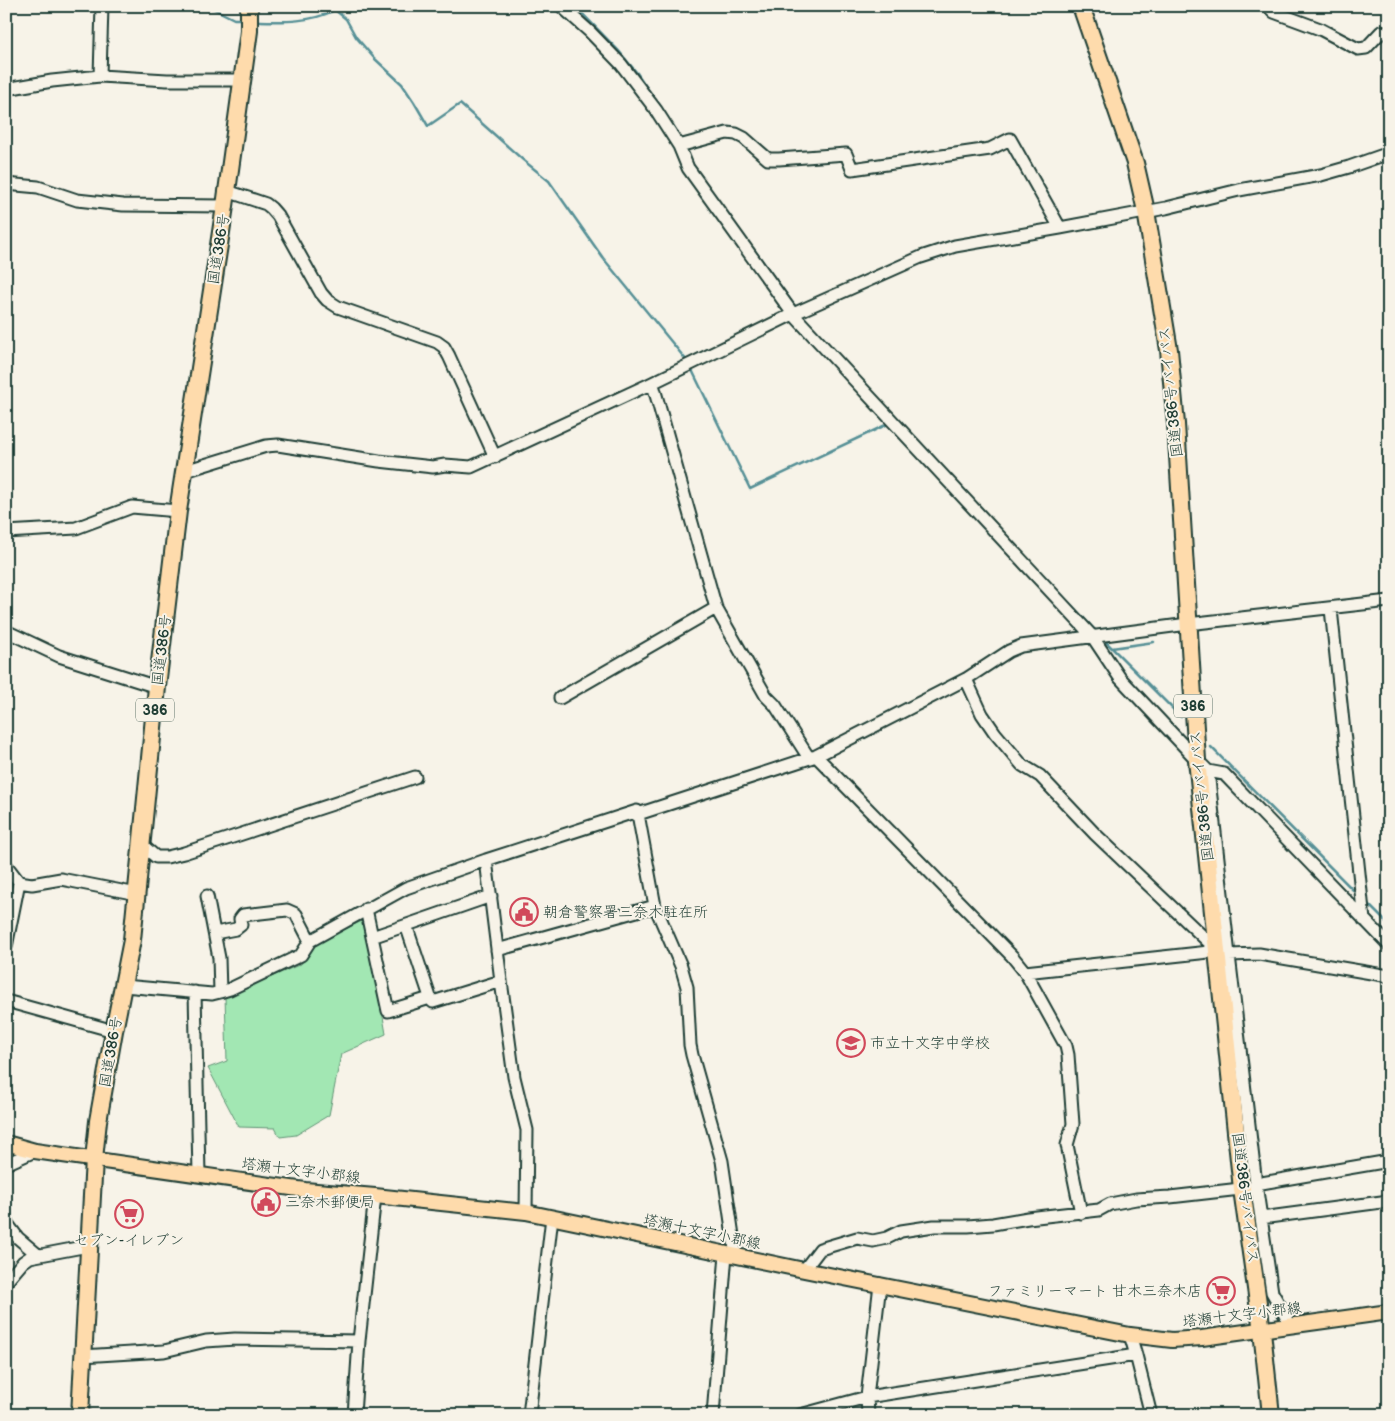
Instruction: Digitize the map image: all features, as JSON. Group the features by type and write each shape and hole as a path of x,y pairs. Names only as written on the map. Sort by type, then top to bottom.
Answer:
{"highway":[{"name":"国道386号","path":"80,1415 88,1246 98,1121 132,940 157,687 178,510 243,80 249,31 249,6"},
{"name":"国道386号バイパス","path":"1081,6 1135,163 1146,211 1169,350 1176,424 1188,624 1223,953 1252,1187 1262,1331 1271,1415"}],"main road":[{"name":"塔瀬十文字小郡線","path":"6,1143 35,1151 305,1190 552,1216 731,1255 1130,1335 1172,1340 1202,1338 1389,1312"}],"street":[{"path":"100,76 102,6"},
{"path":"561,6 621,64 656,110 679,146 688,168 793,314 1092,636 1120,678 1203,766 1224,774 1389,945"},
{"path":"1268,6 1274,12 1320,30 1358,49 1366,48 1381,32 1389,34"},
{"path":"6,90 52,81 100,76 167,80 243,80"},
{"path":"679,146 727,133 736,134 744,138 768,158 779,160 846,154 852,169 990,149 1010,139 1060,228"},
{"path":"185,471 266,446 278,445 379,461 433,467 471,467 648,385 793,314 934,252 955,246 1166,208 1239,190 1321,175 1348,168 1389,153"},
{"path":"6,184 38,187 77,200 123,205 226,199 266,204 278,216 321,293 327,300 338,307 436,342 444,347 495,457"},
{"path":"648,385 654,388 716,608 766,696 775,705 813,757 1012,956 1025,972 1066,1046 1073,1124 1066,1145 1081,1213"},
{"path":"6,532 76,528 132,507 178,510"},
{"path":"124,986 212,994 230,989 301,955 310,941 406,888 637,811 638,814 813,757 966,679 1009,651 1021,646 1188,624 1331,612 1389,601"},
{"path":"560,698 716,608"},
{"path":"1331,612 1364,920"},
{"path":"6,631 58,656 157,687"},
{"path":"966,679 982,714 1022,765 1040,776 1095,834 1223,953"},
{"path":"142,845 156,857 167,857 184,853 415,777"},
{"path":"638,814 654,906 681,966 687,987 692,1055 722,1161 731,1255 713,1415"},
{"path":"486,860 514,1077 526,1119 526,1212"},
{"path":"6,865 19,882 32,884 61,879 137,894"},
{"path":"6,947 19,882"},
{"path":"208,896 219,958 220,992"},
{"path":"372,937 490,896"},
{"path":"497,950 654,906"},
{"path":"366,909 388,1011 430,998"},
{"path":"215,933 236,929 241,925 240,919 243,915 288,910 296,914 310,941"},
{"path":"410,924 407,928 430,998 434,1002 501,980"},
{"path":"1025,972 1223,953 1259,954 1389,976"},
{"path":"195,992 199,1175"},
{"path":"6,1001 114,1030"},
{"path":"6,1164 35,1151"},
{"path":"804,1270 820,1250 858,1238 873,1240 887,1238 901,1231 934,1226 985,1225 1028,1218 1081,1213 1099,1210 1110,1204 1136,1199 1170,1197 1252,1187 1389,1161"},
{"path":"1252,1187 1261,1218 1272,1292 1291,1326"},
{"path":"354,1415 359,1341 375,1196"},
{"path":"1261,1218 1389,1201"},
{"path":"529,1415 552,1216"},
{"path":"6,1222 18,1238 38,1255"},
{"path":"6,1282 23,1262 30,1257 88,1246"},
{"path":"868,1415 867,1398 880,1284"},
{"path":"1130,1335 1151,1415"},
{"path":"82,1356 164,1351 206,1340 359,1341"},
{"path":"800,1415 867,1398 1136,1355"}],"green space":[{"path":"366,919 386,1034 341,1054 329,1115 296,1135 280,1137 275,1128 239,1127 208,1068 227,1061 225,997 301,964 314,944"}],"waterway":[{"path":"208,6 234,19 242,19"},
{"path":"575,6 618,50 637,73 655,100"},
{"path":"259,21 307,19 335,10 346,19 356,37 374,58 402,84 428,126 460,104 549,181 603,258 687,361"},
{"path":"753,248 796,308"},
{"path":"691,368 750,489 890,423"},
{"path":"1044,576 1097,632"},
{"path":"1104,640 1181,717"},
{"path":"1112,648 1154,642"},
{"path":"1211,747 1357,894"},
{"path":"1367,903 1389,925"}],"place":[{"name":"朝倉警察署三奈木駐在所","path":"524,912"},
{"name":"市立十文字中学校","path":"851,1043"},
{"name":"三奈木郵便局","path":"266,1202"},
{"name":"セブン-イレブン","path":"129,1214"},
{"name":"ファミリーマート 甘木三奈木店","path":"1221,1291"}]}
